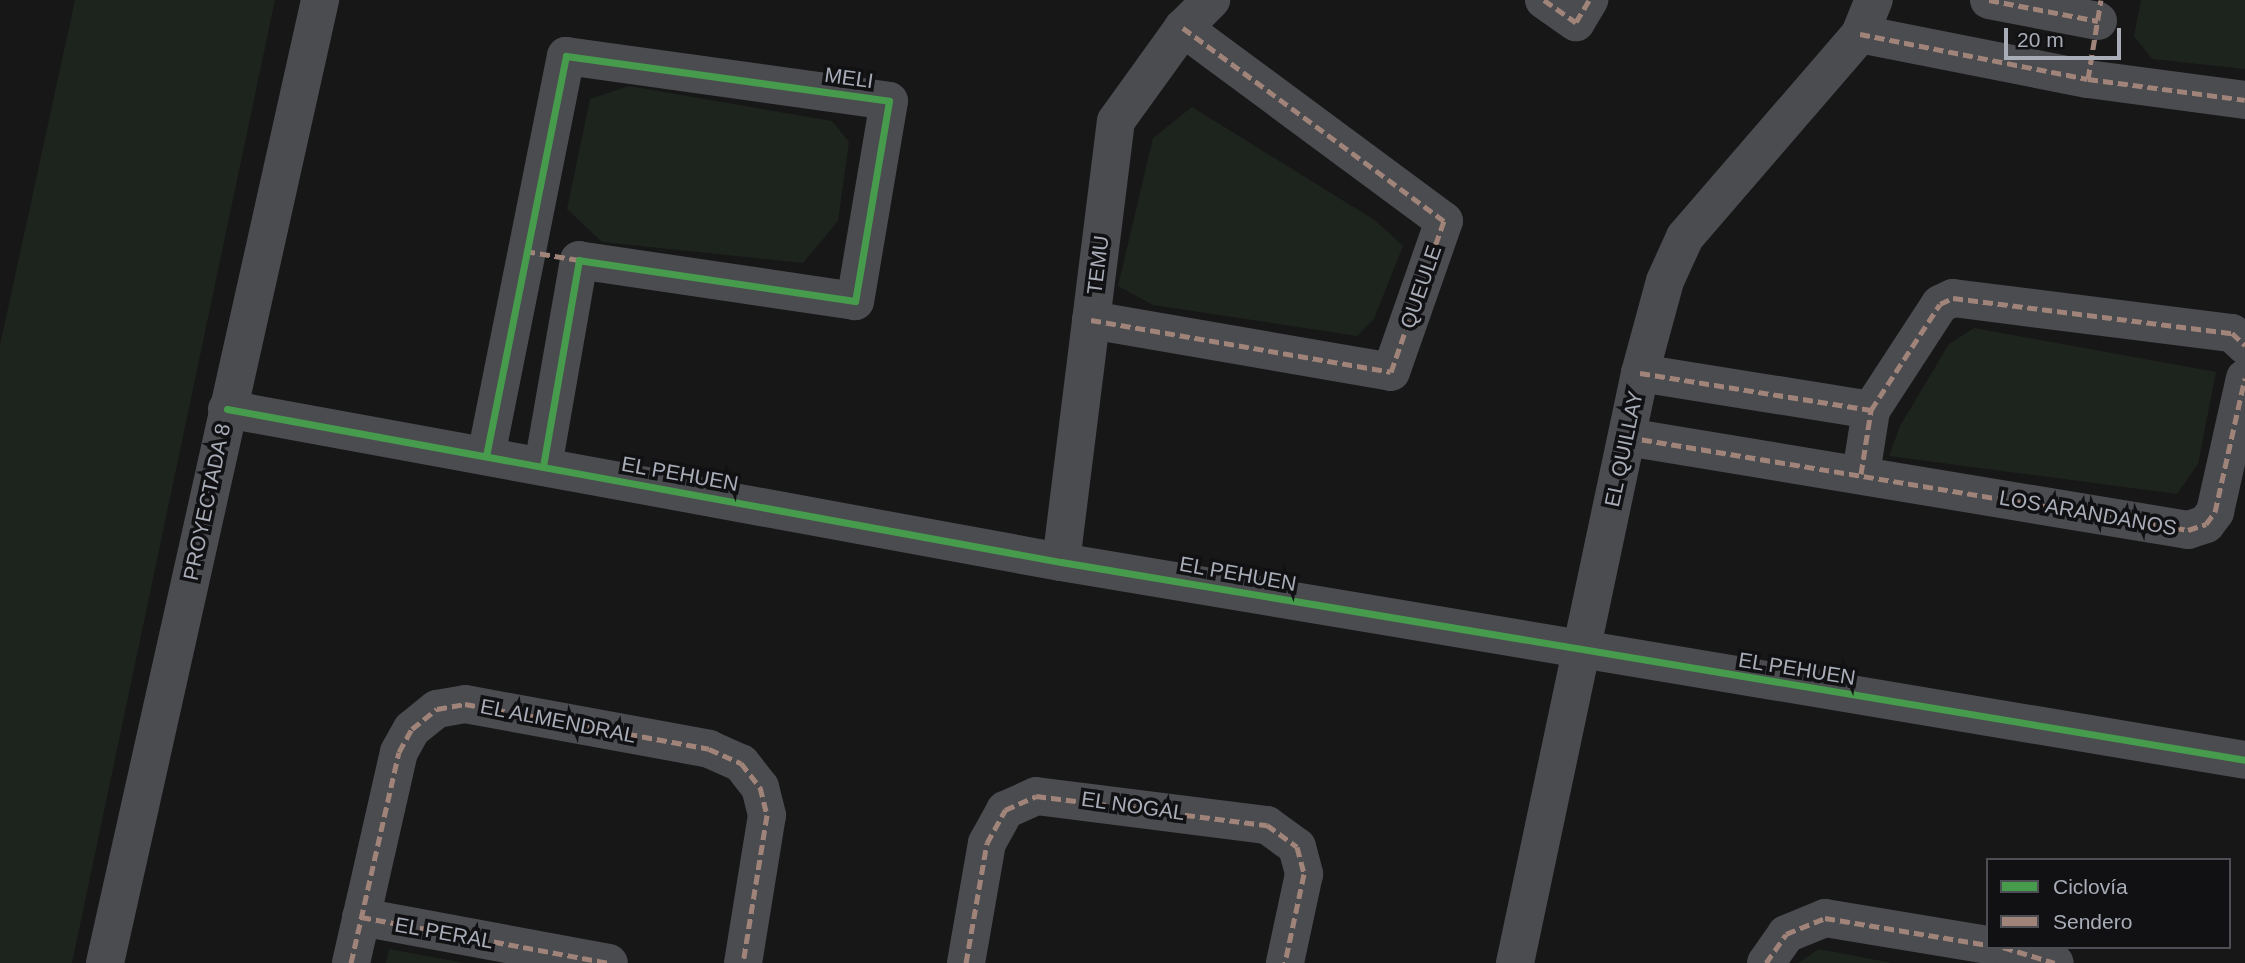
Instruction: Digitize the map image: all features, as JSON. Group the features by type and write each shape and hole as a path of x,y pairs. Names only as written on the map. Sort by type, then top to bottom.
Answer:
{"street":[{"name":"PROYECTADA 8","path":"105,963 320,0"},
{"name":"TEMU","path":"1061,562 1115,121 1183,28 1211,0"},
{"path":"1544,0 1576,22 1589,0"},
{"path":"1989,0 2099,10 2088,79"},
{"path":"1867,17 2088,79 2245,100"},
{"name":"EL QUILLAY","path":"1515,963 1640,373 1665,281 1685,237 1867,17"},
{"name":"QUEULE","path":"1091,320 1391,372 1444,221 1183,28"},
{"name":"MELI","path":"486,456 525,251 566,56 889,101 855,301 525,251"},
{"path":"543,467 579,260"},
{"path":"1861,474 1871,410 1940,304 1953,298 2232,333 2245,345"},
{"path":"1640,373 1871,410"},
{"name":"LOS ARANDANOS","path":"1627,437 2188,530 2206,524 2215,512 2245,378"},
{"name":"EL PEHUEN","path":"227,409 1061,562 1581,652 2245,760"},
{"name":"EL ALMENDRAL","path":"351,963 399,752 412,729 437,709 465,704 709,749 741,763 760,787 767,815 743,963"},
{"name":"EL NOGAL","path":"966,963 987,843 1004,810 1036,796 1267,825 1297,847 1304,874 1285,963"},
{"name":"EL PERAL","path":"362,918 609,963"},
{"path":"1766,963 1786,934 1825,918 1986,945"},
{"path":"2009,949 2054,963"}],"shaded area":[{"path":"75,0 275,0 72,963 0,963 0,345"},
{"path":"2141,0 2245,0 2245,69 2152,59 2134,36"},
{"path":"629,86 832,121 849,142 838,221 803,263 602,242 567,209 590,99"},
{"path":"1192,107 1376,221 1403,246 1374,319 1357,336 1153,305 1118,286 1153,138"},
{"path":"1974,328 2216,372 2198,464 2177,494 1889,456 1900,426 1949,344"},
{"path":"389,949 465,963 386,963"},
{"path":"1819,949 1892,963 1798,963"}],"marked path":[{"path":"1544,0 1576,22 1589,0"},
{"path":"1989,0 2098,21"},
{"path":"2088,79 2101,0"},
{"path":"1091,320 1391,372 1444,221 1183,28"},
{"path":"1860,34 2088,79 2245,100"},
{"path":"525,251 579,260"},
{"path":"1861,474 1871,410 1940,304 1953,298 2232,333 2245,345"},
{"path":"1640,373 1871,410"},
{"path":"1627,437 2188,530 2206,524 2215,512 2245,378"},
{"path":"351,963 399,752 412,729 437,709 465,704 709,749 741,763 760,787 767,815 743,963"},
{"path":"966,963 987,843 1005,810 1036,796 1267,825 1297,847 1304,874 1285,963"},
{"path":"361,917 609,963"},
{"path":"1766,963 1786,934 1825,918 1986,945"},
{"path":"2010,949 2055,963"}],"cycle path":[{"path":"486,456 566,56 889,101 855,301 579,260 543,467"},
{"path":"227,409 1061,562 2245,760"}]}
